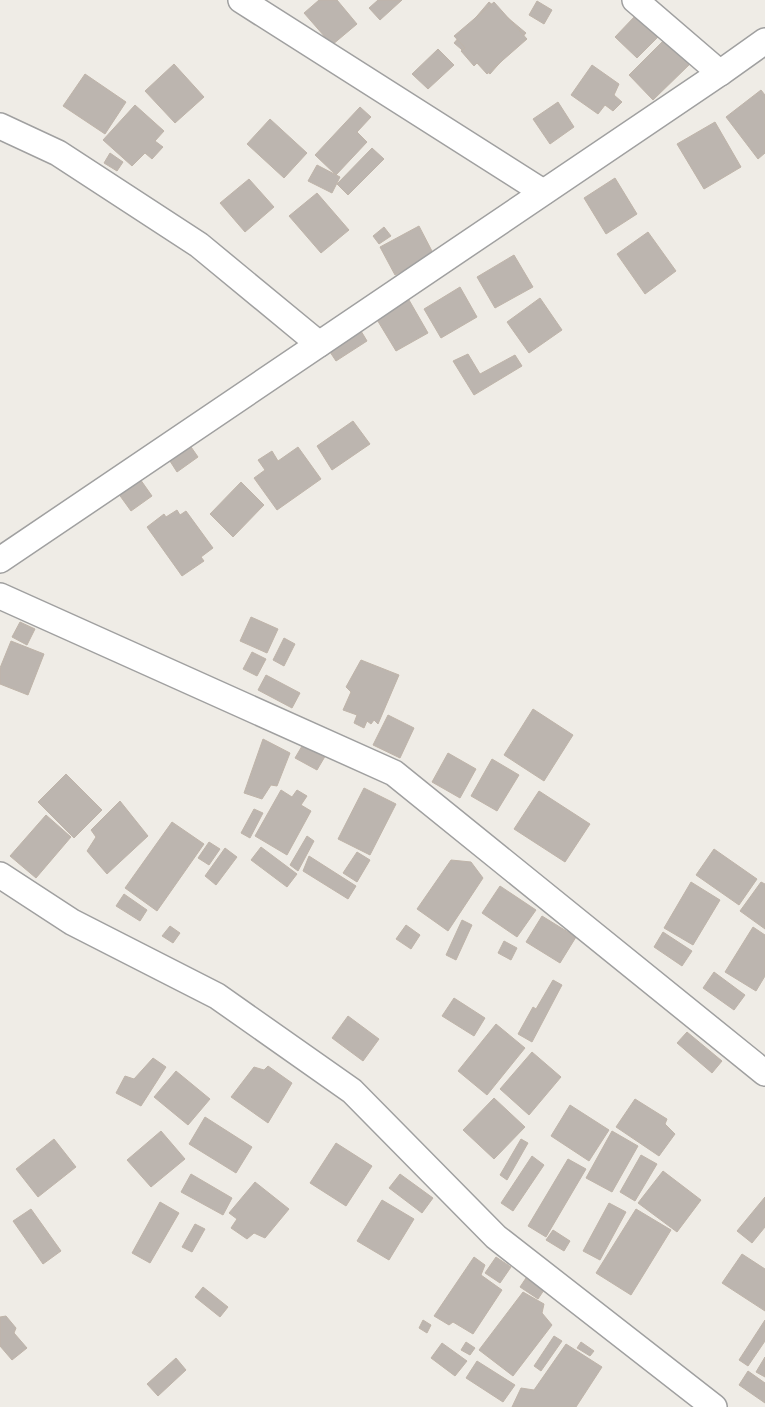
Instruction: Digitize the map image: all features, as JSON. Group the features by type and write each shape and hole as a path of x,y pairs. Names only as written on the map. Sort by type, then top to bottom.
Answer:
{"street":[{"path":"241,0 543,192"},
{"path":"635,0 720,73"},
{"path":"0,560 765,41"},
{"path":"0,126 58,153 199,245 319,344"},
{"path":"0,596 394,773 765,1073"},
{"path":"0,875 72,922 217,996 352,1091 496,1237 714,1407"}],"building":[{"path":"319,0 337,0 357,24 332,45 304,13"},
{"path":"378,0 402,0 380,20 369,8"},
{"path":"537,1 552,10 544,24 529,15"},
{"path":"489,2 526,33 490,74 454,43"},
{"path":"494,2 527,39 487,74 477,63 474,66 461,51 465,48 454,36"},
{"path":"636,15 659,36 637,58 615,37"},
{"path":"666,38 691,63 653,100 629,75"},
{"path":"438,49 454,65 428,89 412,74"},
{"path":"174,64 204,97 175,123 145,91"},
{"path":"592,65 619,84 614,95 622,102 613,111 605,105 598,114 571,95"},
{"path":"85,74 126,102 105,134 63,106"},
{"path":"761,90 765,95 765,153 758,159 726,117"},
{"path":"558,102 574,127 550,144 533,119"},
{"path":"135,105 164,131 155,141 163,147 152,159 145,153 132,166 103,140"},
{"path":"360,107 371,117 357,132 367,142 336,175 315,155"},
{"path":"270,119 307,153 284,178 247,144"},
{"path":"715,122 741,167 704,189 677,144"},
{"path":"372,148 384,159 348,195 337,184"},
{"path":"110,153 123,162 117,171 104,163"},
{"path":"317,165 340,177 332,193 308,181"},
{"path":"615,178 637,214 606,234 584,198"},
{"path":"249,179 274,207 245,232 220,203"},
{"path":"317,193 349,230 321,253 289,216"},
{"path":"419,226 434,255 395,275 380,247"},
{"path":"384,227 391,236 379,244 373,236"},
{"path":"648,232 676,271 645,294 617,254"},
{"path":"514,255 533,287 495,308 477,277"},
{"path":"460,287 477,317 441,338 424,309"},
{"path":"540,298 562,330 529,353 507,322"},
{"path":"409,300 428,333 396,351 376,318"},
{"path":"358,326 367,341 336,361 326,346"},
{"path":"468,354 480,374 515,355 522,366 474,395 453,361"},
{"path":"353,421 370,444 332,470 317,446"},
{"path":"189,444 198,457 177,472 168,458"},
{"path":"298,447 321,479 277,510 254,478 265,470 258,460 272,451 278,461"},
{"path":"140,479 152,496 131,511 118,493"},
{"path":"241,482 264,505 233,537 210,514"},
{"path":"177,510 180,515 186,511 213,548 201,557 204,561 182,576 147,527 164,514 166,517"},
{"path":"251,617 278,629 267,653 240,641"},
{"path":"20,622 35,629 27,645 12,637"},
{"path":"284,638 295,644 284,666 273,660"},
{"path":"11,641 44,654 28,695 0,684 0,668"},
{"path":"252,652 266,659 257,676 243,669"},
{"path":"361,660 399,675 378,724 374,720 371,724 367,721 364,728 354,723 357,715 343,710 351,692 346,687"},
{"path":"266,675 300,693 292,708 258,690"},
{"path":"533,709 573,735 544,781 504,755"},
{"path":"388,715 414,728 400,758 373,745"},
{"path":"263,739 290,753 277,786 271,785 262,799 244,793"},
{"path":"305,741 327,753 317,770 295,758"},
{"path":"448,753 476,769 460,798 432,782"},
{"path":"492,759 519,775 497,811 471,796"},
{"path":"66,774 102,810 74,838 38,802"},
{"path":"364,788 396,804 370,855 338,839"},
{"path":"281,790 292,797 297,790 307,796 301,805 311,811 287,855 255,836"},
{"path":"539,791 590,824 565,862 514,829"},
{"path":"120,801 148,836 107,874 87,851 96,837 91,830"},
{"path":"254,809 263,813 250,838 241,833"},
{"path":"46,815 71,837 36,878 10,856"},
{"path":"172,822 204,844 157,911 125,888"},
{"path":"307,836 314,841 298,871 290,865"},
{"path":"209,842 220,849 209,865 198,858"},
{"path":"261,847 297,874 287,887 251,860"},
{"path":"225,848 237,857 216,885 205,876"},
{"path":"714,849 757,879 739,905 696,875"},
{"path":"357,852 370,860 357,882 343,873"},
{"path":"309,856 356,886 348,899 303,871"},
{"path":"451,860 471,862 483,878 448,931 417,909"},
{"path":"691,882 720,900 693,945 664,928"},
{"path":"761,882 765,884 765,929 740,911"},
{"path":"500,886 536,910 517,937 482,913"},
{"path":"124,894 147,910 140,921 116,906"},
{"path":"542,916 576,937 560,963 526,942"},
{"path":"462,920 472,925 456,960 446,955"},
{"path":"406,925 420,935 411,949 396,939"},
{"path":"170,926 180,933 173,943 162,936"},
{"path":"753,927 765,935 765,976 756,991 725,972"},
{"path":"663,932 692,951 682,966 654,947"},
{"path":"504,941 517,948 511,960 498,953"},
{"path":"714,972 745,995 734,1010 703,988"},
{"path":"553,980 562,985 532,1042 518,1034 533,1007 536,1009"},
{"path":"454,998 485,1018 474,1036 442,1016"},
{"path":"348,1016 379,1039 363,1061 332,1038"},
{"path":"496,1024 525,1048 487,1095 458,1071"},
{"path":"687,1032 722,1061 712,1073 677,1043"},
{"path":"532,1052 561,1077 529,1115 500,1089"},
{"path":"153,1058 166,1067 141,1106 116,1093 125,1076 134,1079"},
{"path":"268,1066 292,1083 268,1123 231,1097 254,1067 264,1070"},
{"path":"176,1071 210,1099 188,1125 154,1097"},
{"path":"494,1098 525,1127 494,1159 463,1130"},
{"path":"635,1099 667,1119 665,1124 675,1134 659,1156 616,1127"},
{"path":"570,1105 609,1130 589,1161 551,1136"},
{"path":"205,1117 252,1147 236,1173 189,1144"},
{"path":"161,1131 185,1159 151,1187 127,1160"},
{"path":"612,1131 638,1146 612,1192 586,1178"},
{"path":"54,1139 76,1167 38,1197 16,1169"},
{"path":"521,1139 528,1143 507,1180 500,1175"},
{"path":"336,1143 372,1166 346,1206 310,1183"},
{"path":"641,1155 657,1164 635,1201 620,1192"},
{"path":"532,1156 544,1165 513,1211 501,1203"},
{"path":"568,1159 586,1169 546,1237 528,1226"},
{"path":"663,1171 701,1200 677,1232 638,1203"},
{"path":"191,1174 232,1198 223,1215 181,1192"},
{"path":"400,1174 433,1198 422,1213 389,1188"},
{"path":"255,1182 289,1209 265,1238 254,1233 247,1239 231,1228 237,1219 229,1213"},
{"path":"765,1197 765,1227 752,1243 737,1231"},
{"path":"382,1200 414,1219 389,1260 357,1241"},
{"path":"160,1202 179,1213 150,1263 132,1253"},
{"path":"609,1203 626,1212 600,1260 583,1251"},
{"path":"31,1209 61,1251 43,1264 13,1221"},
{"path":"636,1209 671,1230 631,1295 596,1273"},
{"path":"195,1224 205,1229 192,1252 182,1247"},
{"path":"553,1230 570,1241 564,1251 546,1240"},
{"path":"742,1254 765,1269 765,1311 722,1283"},
{"path":"474,1257 485,1265 481,1275 502,1290 473,1334 453,1322 449,1325 434,1316"},
{"path":"496,1257 511,1267 500,1283 485,1273"},
{"path":"526,1278 544,1290 538,1299 520,1287"},
{"path":"203,1287 228,1307 220,1317 195,1297"},
{"path":"523,1292 544,1304 542,1313 552,1325 513,1376 479,1350"},
{"path":"6,1316 16,1328 14,1333 27,1348 12,1360 0,1346 0,1317"},
{"path":"423,1320 431,1325 427,1333 419,1328"},
{"path":"765,1320 765,1341 748,1366 739,1360"},
{"path":"554,1336 562,1341 541,1371 534,1366"},
{"path":"466,1342 475,1348 470,1355 461,1350"},
{"path":"581,1342 594,1351 590,1356 577,1348"},
{"path":"442,1343 467,1361 455,1376 431,1358"},
{"path":"566,1344 602,1367 576,1407 512,1407 521,1388 534,1390"},
{"path":"765,1357 765,1377 756,1372"},
{"path":"176,1358 186,1370 158,1396 147,1384"},
{"path":"477,1361 515,1385 503,1402 466,1378"},
{"path":"748,1371 765,1383 765,1403 739,1385"}]}
